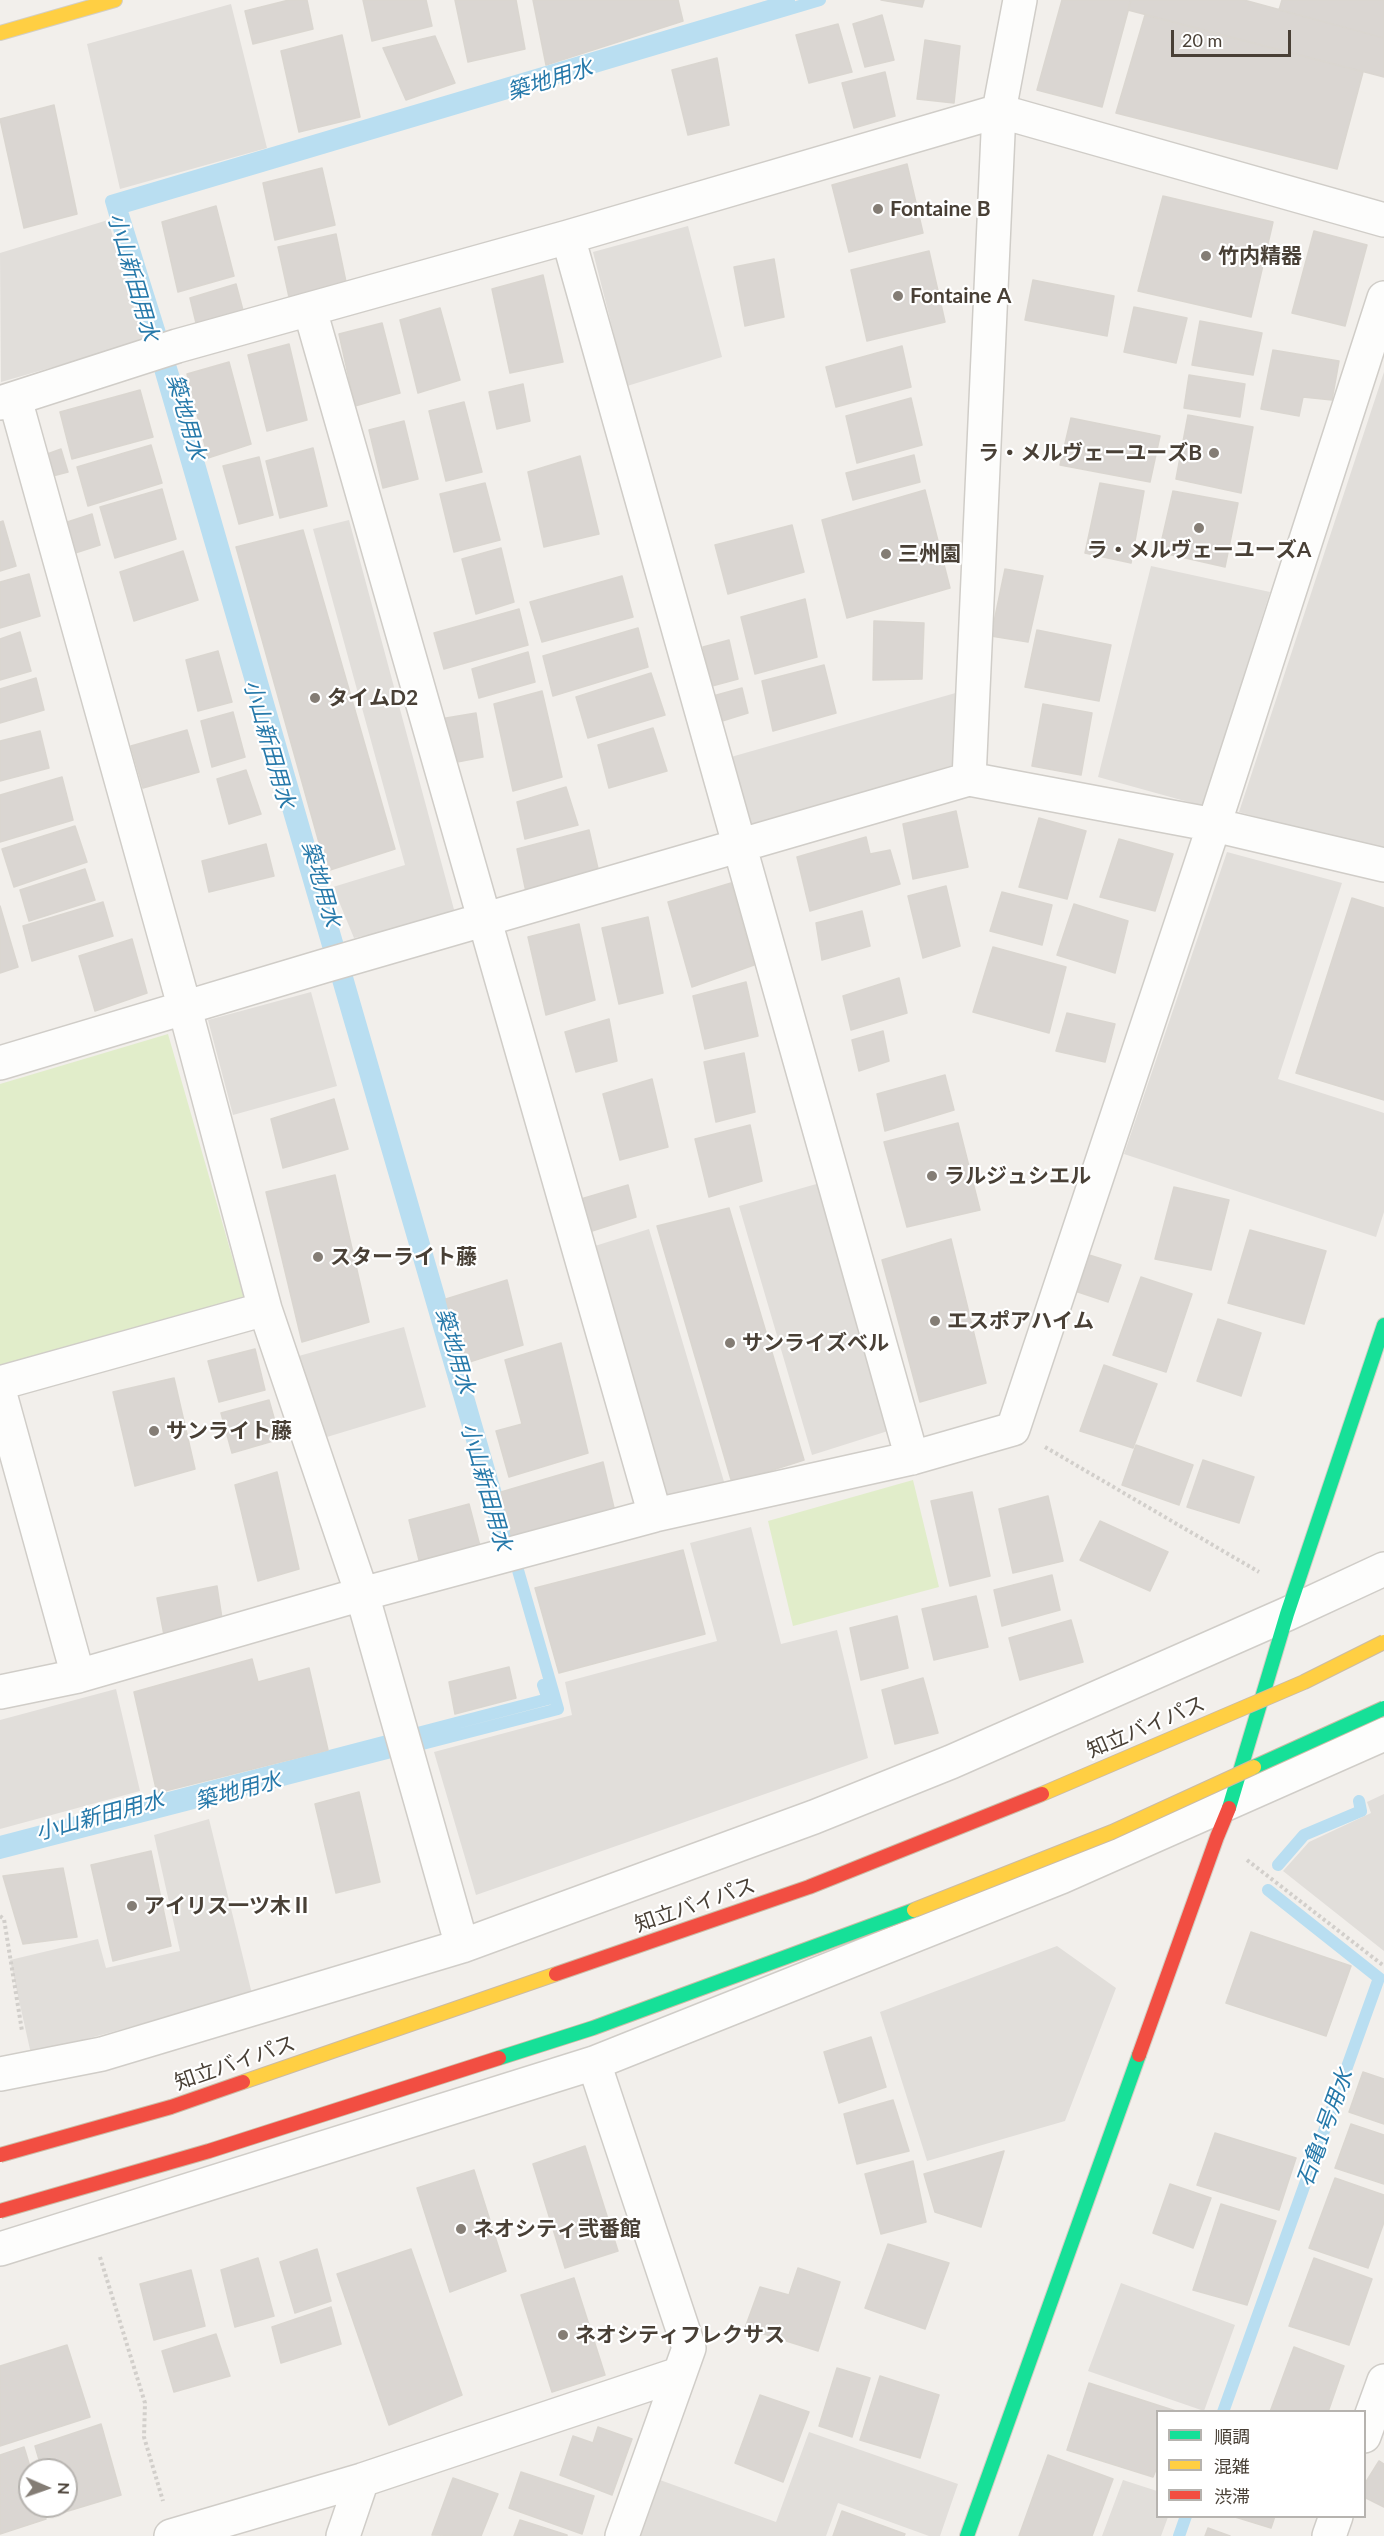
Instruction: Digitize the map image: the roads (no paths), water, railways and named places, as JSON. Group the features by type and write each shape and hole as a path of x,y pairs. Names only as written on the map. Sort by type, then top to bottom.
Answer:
{"main road":[{"path":"0,33 115,0"},
{"path":"967,2536 1217,1837 1233,1800 1287,1614 1384,1325"},
{"name":"知立バイパス","path":"0,2155 171,2107 809,1887 1020,1804 1304,1682 1384,1642"},
{"path":"0,2211 209,2151 593,2028 857,1932 1112,1832 1384,1708"}],"street":[{"path":"969,779 999,111 1020,0"},
{"path":"462,1946 362,1594 265,1309 185,1009 7,401 177,346 568,237 999,111 1384,220"},
{"path":"568,237 912,1458"},
{"path":"0,1692 78,1676 362,1594 655,1515 912,1458 1013,1428 1214,825 1384,298"},
{"path":"310,310 655,1515"},
{"path":"0,1064 338,962 969,779 1214,825 1384,866"},
{"path":"0,1383 265,1309"},
{"path":"0,1394 78,1676"},
{"path":"14,2071 102,2054 462,1946 814,1817 951,1762 1384,1569"},
{"path":"0,2249 594,2063 1061,1877 1384,1734"},
{"path":"594,2063 689,2348 622,2536"},
{"path":"172,2536 362,2480 679,2374"},
{"path":"1366,2433 1384,2381"},
{"path":"343,2536 362,2480"},
{"path":"1329,2536 1336,2518"}],"waterway":[{"name":"小山新田用水","path":"505,1553 111,201 789,0"},
{"name":"築地用水","path":"0,1853 558,1709 176,384 121,208 820,0"},
{"name":"小山新田用水","path":"0,1842 548,1699 543,1685"},
{"name":"石亀1号用水","path":"1278,1865 1304,1835 1361,1811 1359,1801"},
{"name":"石亀1号用水","path":"1224,2410 1379,1978 1268,1890"},
{"name":"石亀1号用水","path":"1179,2536 1185,2518"}],"place":[{"name":"Fontaine B","path":"878,209"},
{"name":"竹内精器","path":"1206,256"},
{"name":"Fontaine A","path":"898,296"},
{"name":"ラ・メルヴェーユーズB","path":"1214,453"},
{"name":"ラ・メルヴェーユーズA","path":"1199,528"},
{"name":"三州園","path":"886,554"},
{"name":"タイムD2","path":"315,698"},
{"name":"ラルジュシエル","path":"932,1176"},
{"name":"スターライト藤","path":"318,1257"},
{"name":"エスポアハイム","path":"935,1321"},
{"name":"サンライズベル","path":"730,1343"},
{"name":"サンライト藤","path":"154,1431"},
{"name":"アイリス一ツ木Ⅱ","path":"132,1906"},
{"name":"ネオシティ弐番館","path":"461,2229"},
{"name":"ネオシティフレクサス","path":"563,2335"}]}
